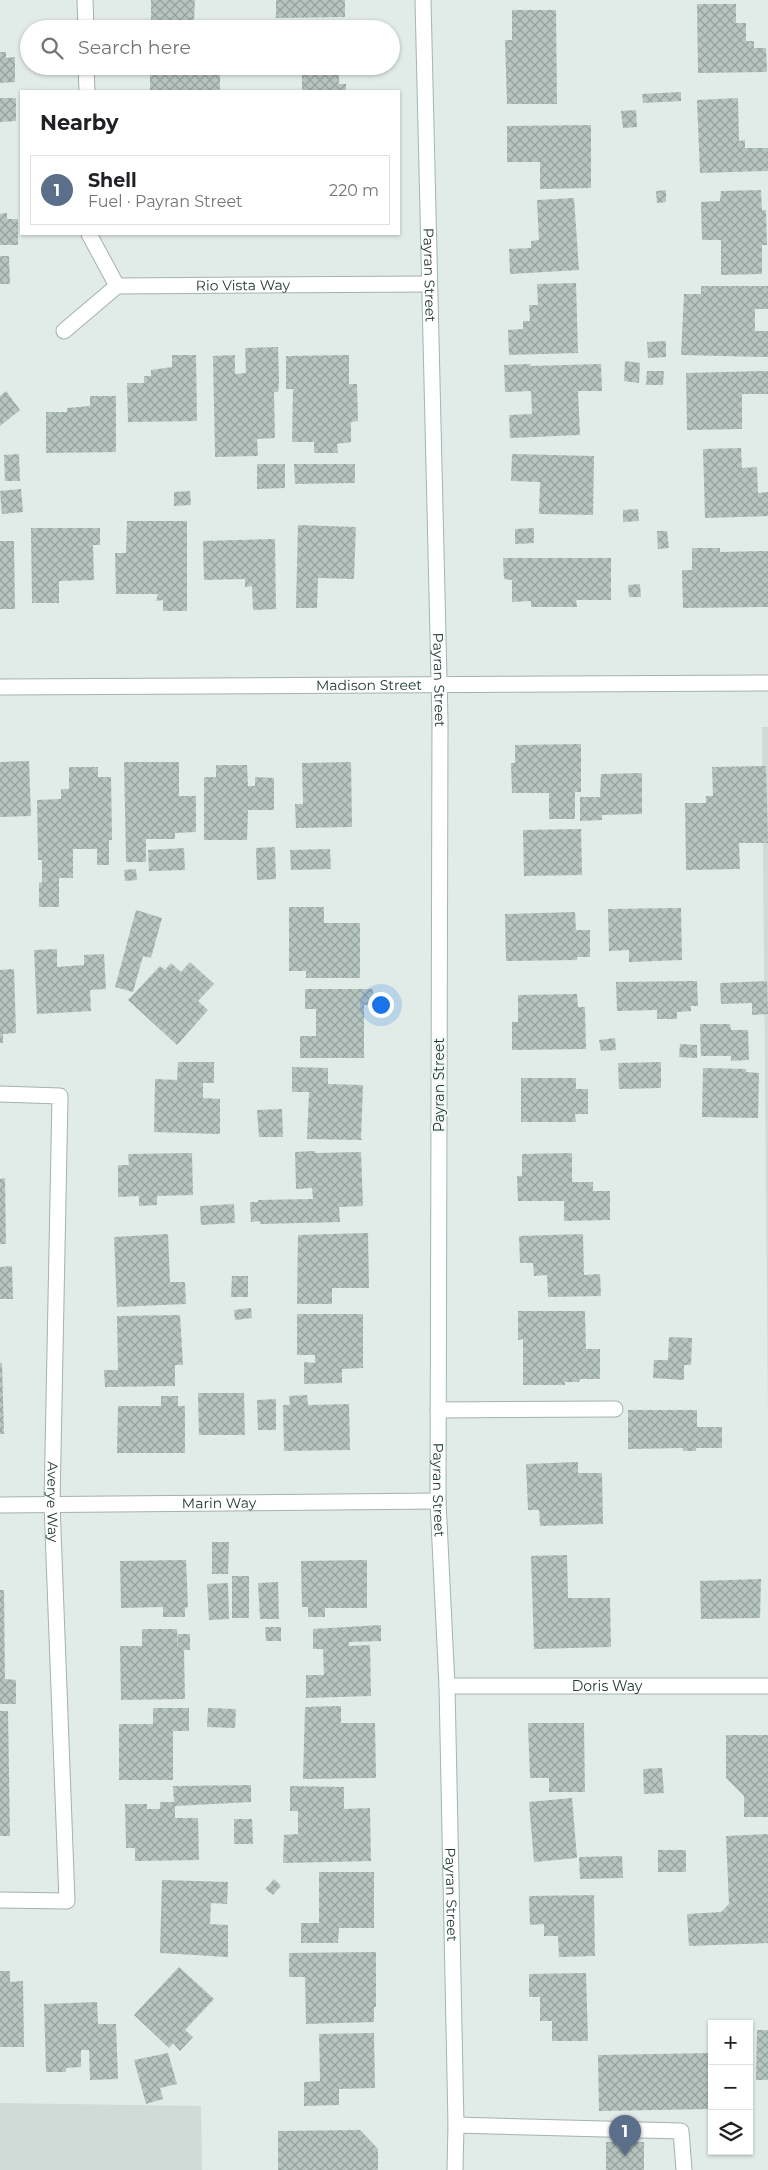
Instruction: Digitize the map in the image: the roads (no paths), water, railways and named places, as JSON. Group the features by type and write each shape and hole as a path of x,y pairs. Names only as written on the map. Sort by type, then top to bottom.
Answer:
{"street":[{"path":"85,0 86,20"},
{"name":"Payran Street","path":"423,0 439,684 438,1501 446,1686 456,2125 455,2170"},
{"path":"86,75 87,90"},
{"path":"64,331 117,286 90,235"},
{"name":"Rio Vista Way","path":"117,286 429,284"},
{"name":"Madison Street","path":"0,687 768,683"},
{"name":"Averye Way","path":"0,1094 60,1096 52,1504 67,1901 0,1900"},
{"path":"438,1410 615,1410"},
{"name":"Marin Way","path":"0,1505 438,1501"},
{"name":"Doris Way","path":"446,1686 768,1686"},
{"path":"456,2125 680,2131 684,2170"}],"place":[{"name":"Shell","path":"625,2156"}]}
